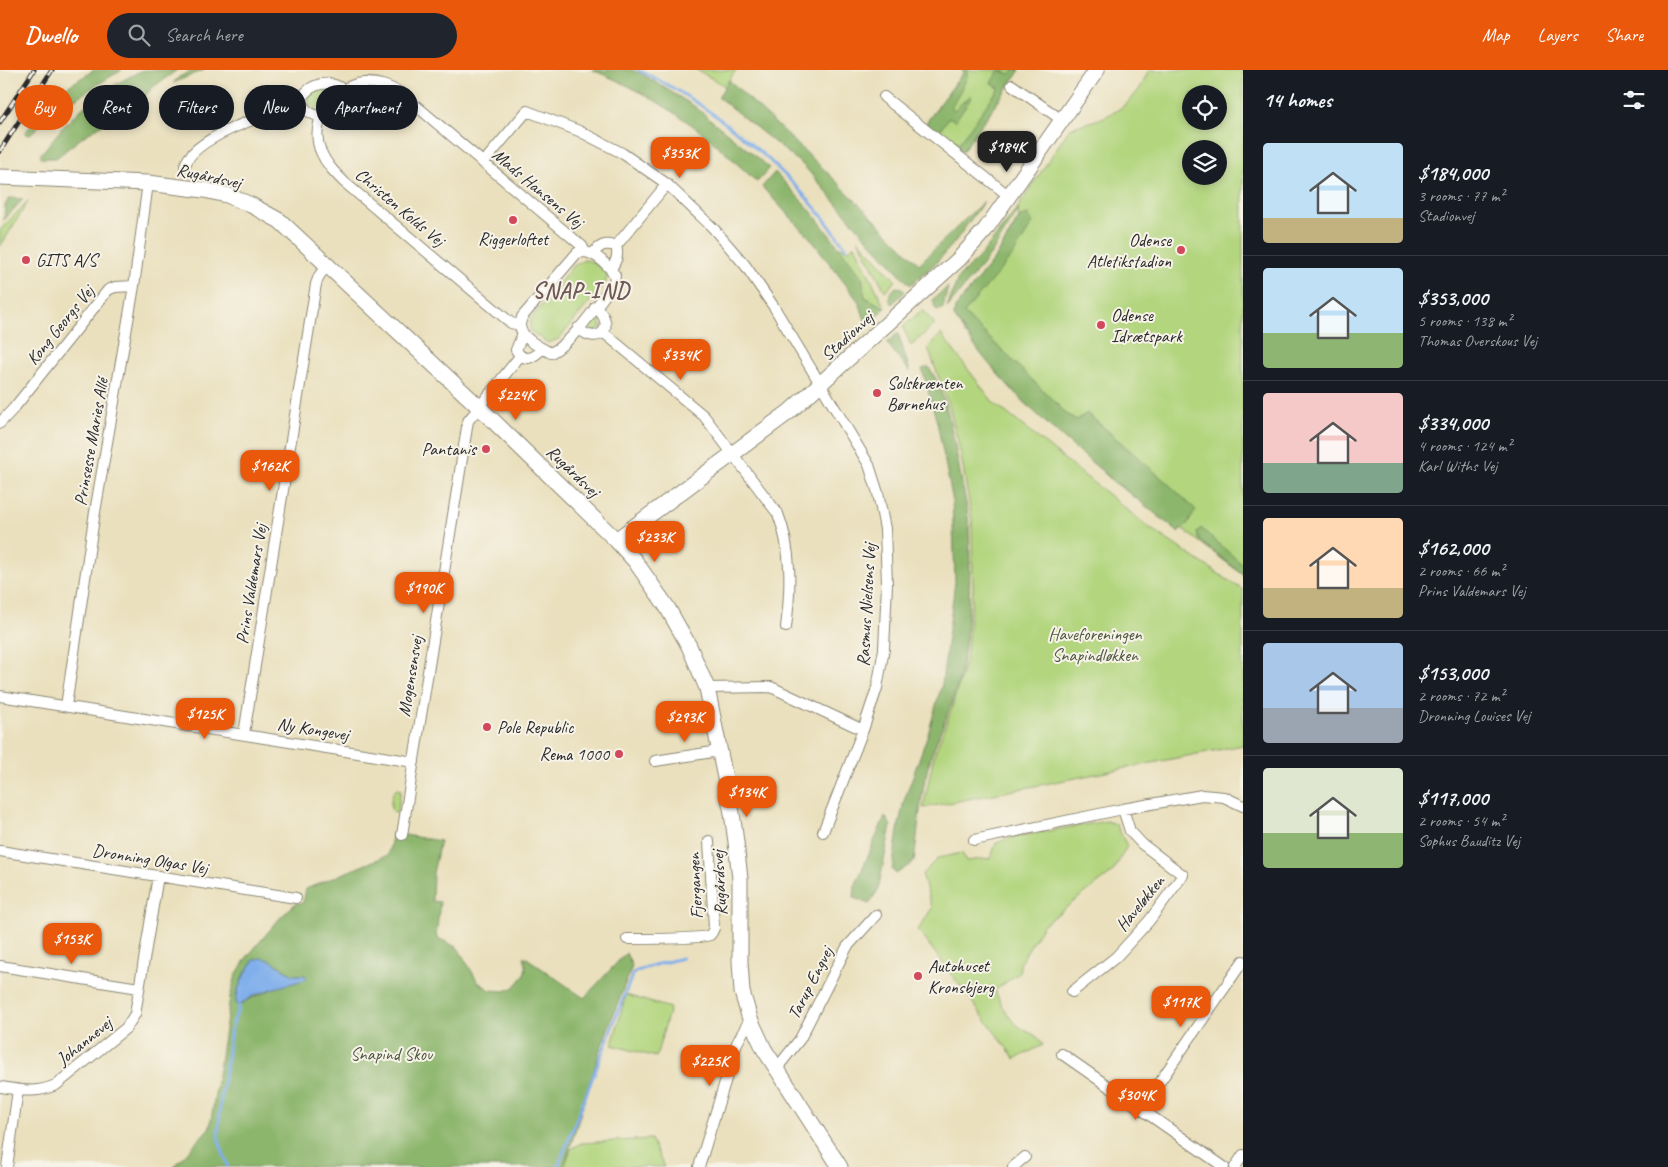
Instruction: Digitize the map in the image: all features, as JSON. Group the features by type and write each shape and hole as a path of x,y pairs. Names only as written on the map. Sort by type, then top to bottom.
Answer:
{"street":[{"name":"Stadionvej","path":"616,540 789,412 959,259 985,230 1097,70"},
{"path":"305,85 316,76 325,75 340,85"},
{"name":"Mads Hansens Vej","path":"357,85 362,83 383,85"},
{"path":"1012,85 1062,120"},
{"path":"884,97 1009,196"},
{"name":"Mads Hansens Vej","path":"418,107 589,253 611,269"},
{"name":"Rasmus Nielsens Vej","path":"483,163 527,111 578,131 613,149 667,184 713,228 745,265 774,307 869,465 878,493 886,529 887,584 884,649 877,688 863,730 822,832"},
{"path":"185,166 187,159 200,146 244,123"},
{"name":"Christen Kolds Vej","path":"318,130 320,150 330,168 344,182 521,329 542,349"},
{"name":"Rugårdsvej","path":"0,177 148,183 204,190 227,195 280,220 479,406 616,540 635,561 667,607 688,646 707,688 732,813 740,879 742,992 750,1019 764,1049 836,1165"},
{"name":"Prinsesse Maries Allé","path":"66,706 94,518 134,286 148,183"},
{"path":"616,246 667,184"},
{"path":"607,243 616,246 618,252 617,259 611,269 615,275 614,283 578,328 560,348 551,352 542,349 534,357 527,359 520,356 516,350 522,317 548,286 577,253 589,253 607,243"},
{"name":"Prins Valdemars Vej","path":"244,734 316,284 318,276 328,264"},
{"name":"Kong Georgs Vej","path":"0,423 20,401 108,290 114,287 134,286"},
{"path":"578,328 584,334 591,336 598,336 603,332 606,325 605,318 595,308"},
{"path":"603,332 704,416 778,514 785,533 789,560 790,601 786,627"},
{"name":"Mogensensvej","path":"402,835 468,421 520,356"},
{"path":"707,688 771,687 863,730"},
{"name":"Ny Kongevej","path":"0,696 414,762"},
{"path":"655,761 719,751"},
{"path":"974,840 1123,809 1202,795 1224,797 1243,806"},
{"name":"Haveløkken","path":"1072,992 1116,957 1149,921 1184,876 1142,844 1130,832 1123,809"},
{"name":"Fjergangen","path":"627,939 693,937 709,935 712,932 714,928 713,889 709,842"},
{"name":"Dronning Olgas Vej","path":"0,851 296,898"},
{"name":"Johannevej","path":"0,1087 32,1092 56,1085 126,1028 135,1014 158,876"},
{"name":"Tarup Engvej","path":"776,1068 800,1039 847,947 876,915"},
{"path":"1140,1109 1243,961"},
{"path":"0,966 139,988"},
{"path":"700,1167 737,1043 750,1019"},
{"path":"1062,1054 1224,1167"},
{"path":"7,1167 18,1090"},
{"path":"1235,1167 1243,1155"},
{"path":"1013,1167 1025,1156"}],"green space":[{"path":"94,70 122,70 97,85 83,85 83,94 73,101 73,85 70,85"},
{"path":"143,70 177,70 149,91 149,85 116,85"},
{"path":"193,70 204,70 173,83 179,77"},
{"path":"592,70 632,70 642,74 694,106 770,168 757,182 712,141 684,119 633,88"},
{"path":"697,70 736,70 725,86"},
{"path":"963,70 1020,70 962,152 926,123 963,73"},
{"path":"963,70 967,70 967,78 951,108 954,110 971,95 971,98 955,121 949,117 938,133 926,123 963,73"},
{"path":"999,70 1010,74 1015,70 1020,70 962,152 950,142 952,138 959,143 999,88 991,83"},
{"name":"Odense Idrætspark","path":"1149,70 1243,70 1243,575 1185,531 1113,482 965,334 954,316 955,308 996,257 1019,218 1018,207 1070,128 1107,116 1116,111 1124,106 1140,89"},
{"path":"729,80 831,176 919,264 984,201 954,243 935,264 910,285 804,166 718,97"},
{"path":"310,87 316,88 316,110 311,106 308,94"},
{"path":"83,108 83,130 93,130 56,158 41,158 40,155 60,130 73,130 73,117"},
{"path":"27,130 35,130 29,135 25,133"},
{"path":"775,172 811,211 862,277 865,297 885,308 872,320 866,323 859,302 811,239 762,187"},
{"path":"9,198 23,199 4,220 5,206"},
{"path":"29,200 0,247 0,230"},
{"path":"1018,208 1018,211 991,254 947,308 958,278 980,256"},
{"path":"1028,215 1033,223 1013,255 964,313 1068,415 1077,420 1087,413 1196,510 1186,526 1178,532 1087,459 1028,406 976,347 954,316 955,308 996,257 1019,218"},
{"path":"858,239 896,281 885,291"},
{"path":"855,245 885,308 865,297 837,246 849,250"},
{"path":"584,260 591,261 607,273 606,282 559,339 548,343 530,331 530,320 572,267"},
{"path":"896,287 902,288 905,292 892,304 889,299 890,293"},
{"path":"948,287 943,308 938,311 935,308 933,299"},
{"path":"922,310 935,324 911,346 903,327"},
{"path":"597,315 600,317 601,328 592,332 585,329 592,317"},
{"path":"898,333 910,372 887,343"},
{"name":"Haveforeningen Snapindløkken","path":"941,334 993,402 1151,529 1243,590 1243,745 923,808 934,755 951,710 966,660 973,588 972,521 960,450 949,406 928,348"},
{"path":"929,367 940,388 948,412 967,508 970,558 969,609 961,672 928,767 920,808 914,862 896,874 892,870 904,801 928,734 942,684 955,582 952,497 937,422 922,369"},
{"path":"1201,528 1243,565 1243,574 1201,542 1197,532"},
{"path":"397,789 401,790 397,813 395,813 391,809 391,800 393,793"},
{"path":"885,816 891,826 878,890 869,904 854,898 855,886"},
{"path":"1107,821 1116,824 1127,846 1113,872 1043,925 1021,961 1019,973 995,990 1004,1009 1013,1021 1020,1028 1038,1038 1043,1045 1015,1059 918,930 932,908 922,874 938,858 962,853 966,861 991,858 996,843 1013,837"},
{"name":"Snapind Skov","path":"393,833 440,841 433,873 432,901 440,902 436,937 458,948 478,982 490,990 505,991 519,982 524,975 526,967 524,956 584,998 626,953 632,966 600,1050 564,1167 174,1167 210,1127 230,997 236,975 247,957 280,918 296,903 303,903 306,889 388,855","holes":["254,960 280,966 293,975 305,975 247,1000 239,1006 236,995 243,976"]},
{"path":"626,995 670,1008 656,1057 612,1045"},
{"path":"651,1139 664,1167 564,1167 571,1149 581,1143"}],"water":[{"path":"261,958 270,960 293,975 305,975 307,979 262,992 239,1006 236,1004 236,998 247,970 254,960"}],"waterway":[{"path":"638,70 663,82 712,113 736,131 780,170 800,191 846,248"},
{"path":"558,1167 633,973 647,967 682,958"},
{"path":"228,1167 218,1137 220,1106 231,1030 239,1006"}],"railway":[{"path":"0,122 34,70"},
{"path":"0,151 52,70"}],"place":[{"name":"Riggerloftet","path":"513,220"},
{"name":"Odense Atletikstadion","path":"1181,250"},
{"name":"GITS A/S","path":"26,260"},
{"name":"Odense Idrætspark","path":"1101,325"},
{"name":"Solskrænten Børnehus","path":"877,393"},
{"name":"Pantanis","path":"486,449"},
{"name":"Pole Republic","path":"487,727"},
{"name":"Rema 1000","path":"619,754"},
{"name":"Autohuset Kronsbjerg","path":"918,976"}],"district":[{"name":"SNAP-IND","path":"581,290"}]}
